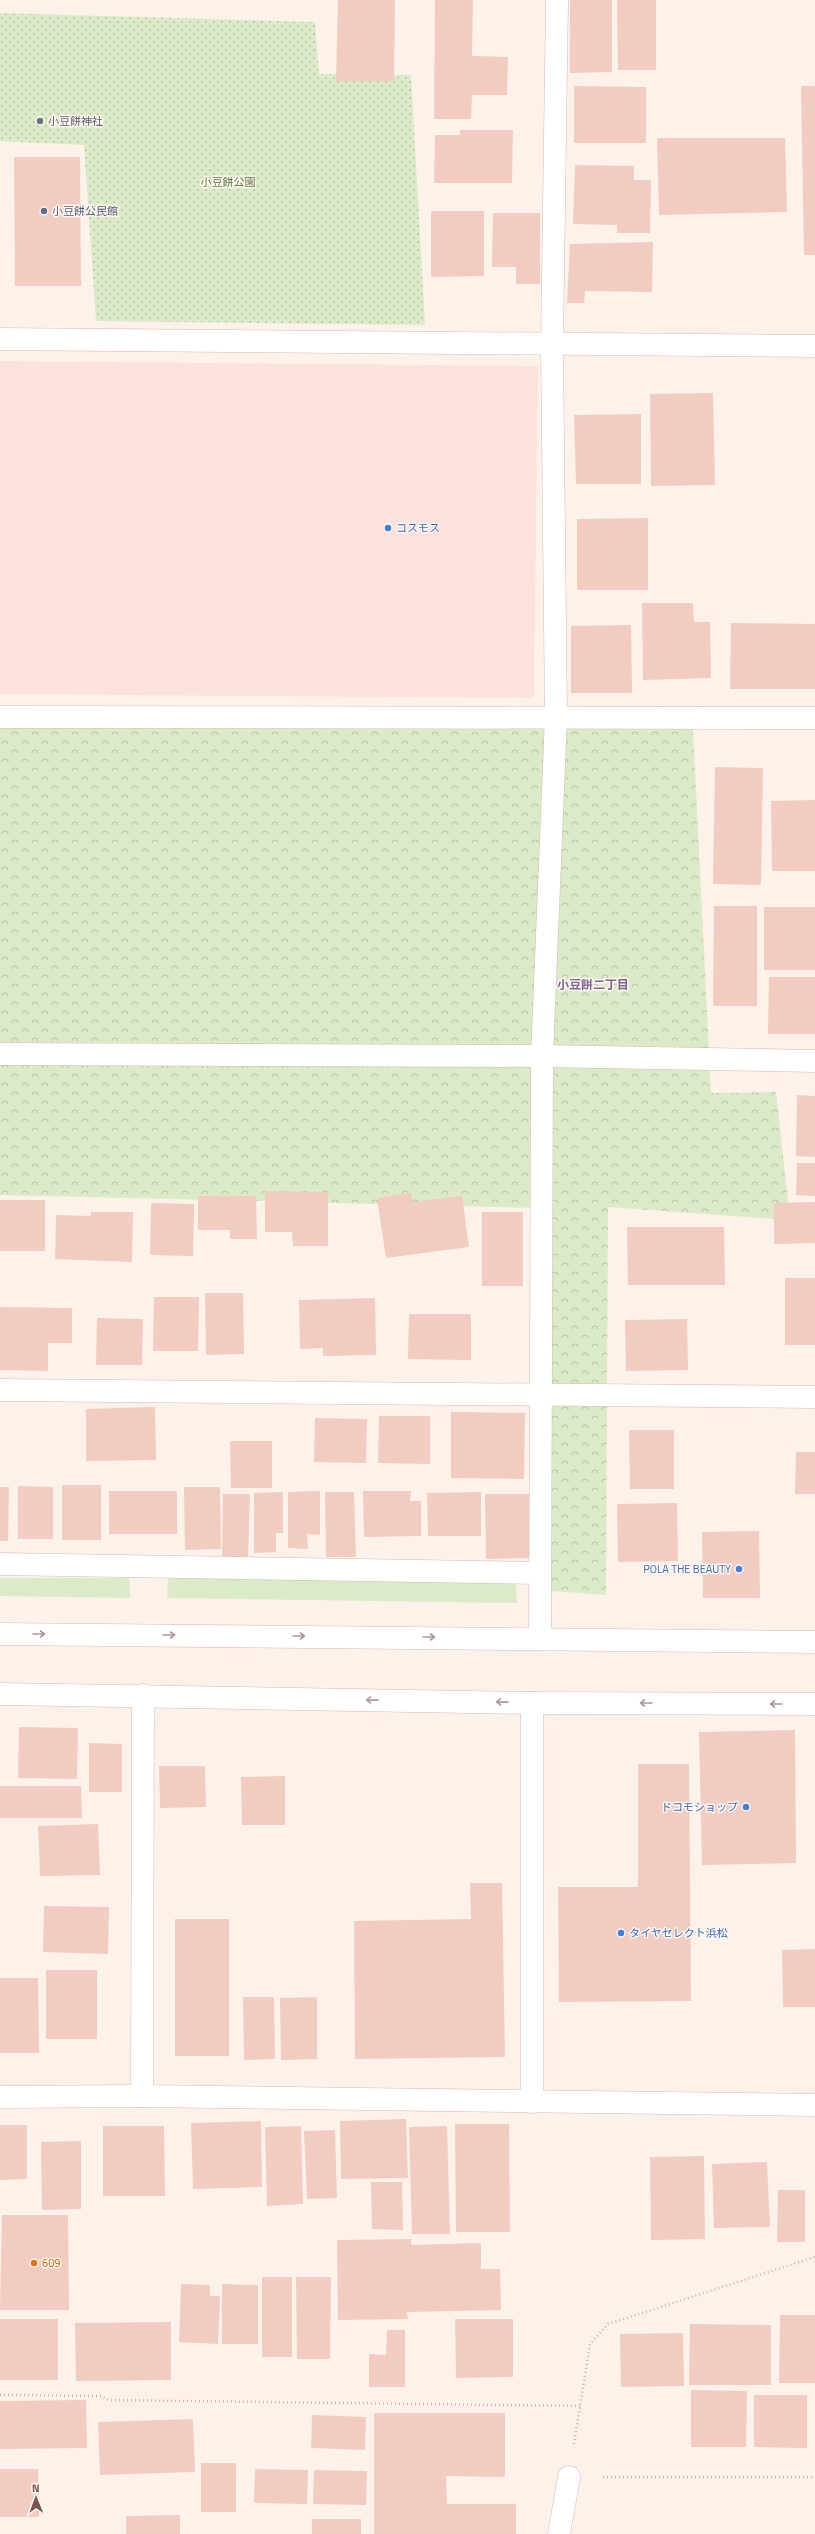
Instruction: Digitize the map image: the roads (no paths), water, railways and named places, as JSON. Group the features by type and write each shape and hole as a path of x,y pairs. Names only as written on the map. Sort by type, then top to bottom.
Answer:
{"street":[{"path":"540,1638 542,1056 556,717 552,345 557,0"},
{"path":"0,339 552,345 815,346"},
{"path":"0,717 815,718"},
{"path":"0,1054 542,1056 815,1061"},
{"path":"0,1390 815,1397"},
{"path":"0,1564 540,1573"},
{"path":"0,1634 540,1638 815,1642"},
{"path":"0,1694 143,1695 532,1703 815,1704"},
{"path":"142,2096 143,1695"},
{"path":"532,1703 532,2102"},
{"path":"0,2097 142,2096 815,2105"},
{"path":"559,2534 569,2477"}],"place":[{"name":"小豆餅神社","path":"40,121"},
{"name":"小豆餅公民館","path":"44,211"},
{"name":"コスモス","path":"388,528"},
{"name":"POLA THE BEAUTY","path":"739,1569"},
{"name":"ドコモショップ","path":"746,1807"},
{"name":"タイヤセレクト浜松","path":"621,1933"},
{"name":"609","path":"34,2263"}],"district":[{"name":"小豆餅二丁目","path":"593,984"}],"park label":[{"name":"小豆餅公園","path":"228,182"}]}
